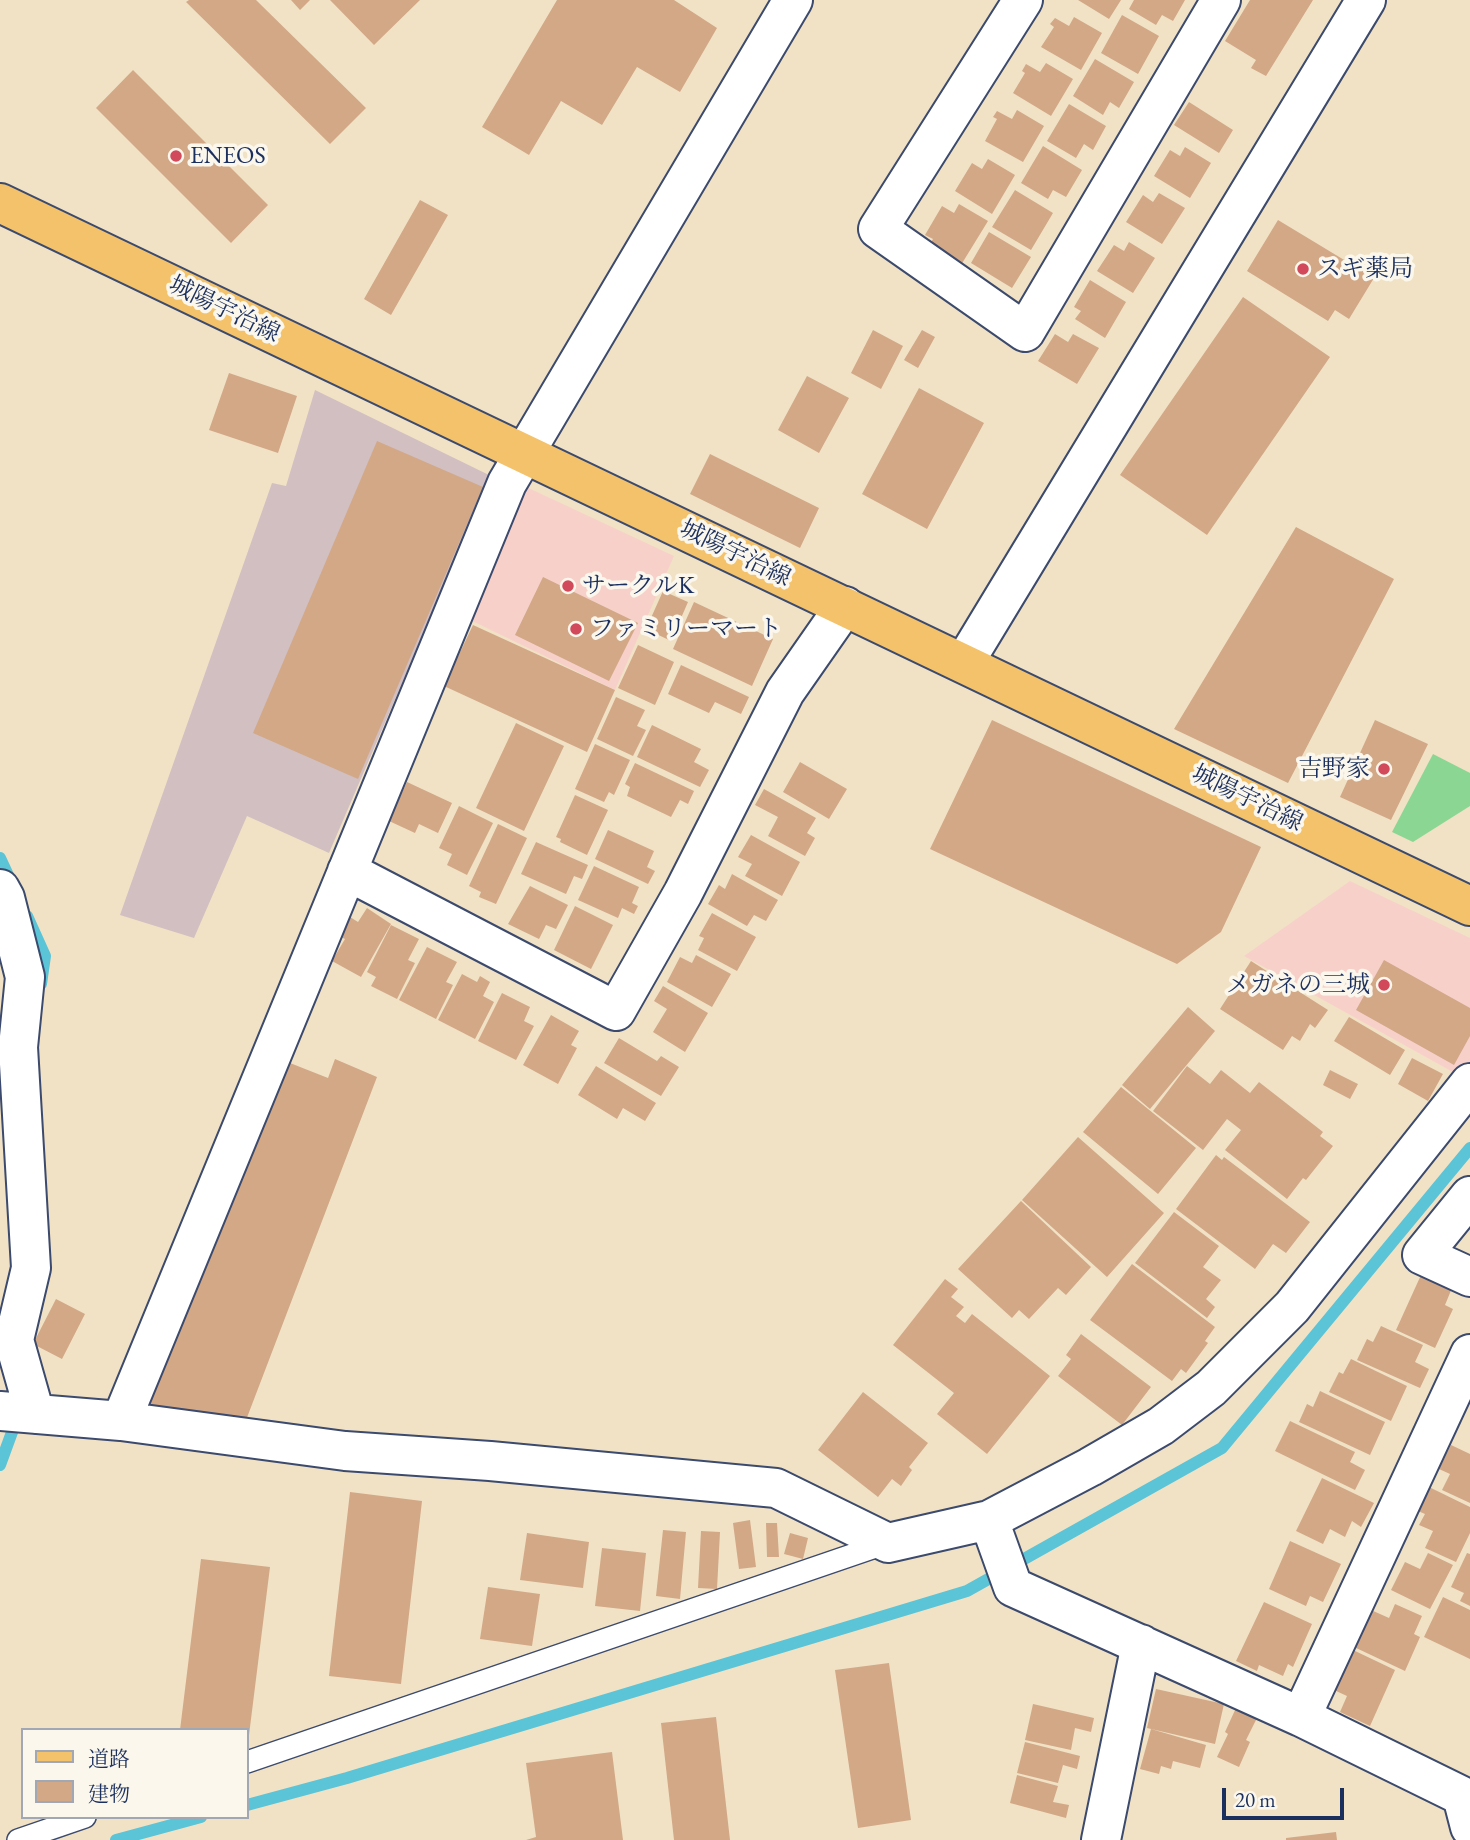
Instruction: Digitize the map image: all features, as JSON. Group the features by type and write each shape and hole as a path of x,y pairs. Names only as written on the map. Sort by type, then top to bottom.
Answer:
{"main road":[{"name":"城陽宇治線","path":"0,203 1470,906"}],"street":[{"path":"121,1421 502,495 524,453 793,0"},
{"path":"1023,0 878,229 1025,332 1221,0"},
{"path":"964,663 1366,0"},
{"path":"347,871 616,1011 683,892 785,692 845,606"},
{"path":"0,889 5,898 25,976 18,1047 31,1268 14,1340 17,1413 121,1421 345,1451 490,1461 776,1488 888,1543 990,1526 1161,1426 1211,1388 1292,1307 1470,1083"},
{"path":"1470,1196 1422,1255 1470,1278"},
{"path":"1301,1717 1470,1354"},
{"path":"990,1526 1013,1587 1301,1717 1467,1801"},
{"path":"1101,1840 1141,1644"}],"lane":[{"path":"248,1762 888,1543"},
{"path":"18,1840 79,1819"}],"shaded area":[{"path":"315,390 491,476 329,853 247,816 194,938 120,915 272,483 286,486"},
{"name":"サークルK","path":"520,484 674,556 615,690 462,616"},
{"name":"メガネの三城","path":"1350,881 1470,938 1470,1063 1460,1076 1244,956"}],"green space":[{"path":"1433,754 1470,773 1470,806 1413,842 1392,832"}],"building":[{"path":"256,0 366,108 330,144 186,2"},
{"path":"291,0 310,0 300,10"},
{"path":"330,0 420,0 374,45"},
{"path":"557,0 674,0 717,28 680,92 637,67 602,125 561,101 529,155 482,127"},
{"path":"1078,0 1121,0 1109,19"},
{"path":"1134,0 1185,0 1173,21 1162,15 1156,25 1129,9"},
{"path":"1250,0 1313,0 1266,76 1251,68 1256,60 1225,41"},
{"path":"1122,15 1159,36 1138,74 1101,53"},
{"path":"1074,17 1102,33 1081,70 1041,47 1054,27 1050,24 1055,18 1069,26"},
{"path":"1095,59 1134,82 1119,108 1110,102 1103,115 1073,96"},
{"path":"1046,63 1073,79 1051,116 1013,93 1025,73 1022,71 1026,64 1040,72"},
{"path":"133,70 268,205 231,243 96,108"},
{"path":"1189,102 1233,130 1219,153 1174,125"},
{"path":"1069,104 1106,126 1093,150 1084,144 1076,158 1047,141"},
{"path":"1017,110 1044,126 1023,162 985,141 997,119 993,117 997,111 1012,119"},
{"path":"1043,146 1082,170 1066,197 1053,190 1048,199 1021,183"},
{"path":"1185,147 1211,163 1190,198 1154,176 1170,150 1180,156"},
{"path":"988,159 1015,175 992,214 955,191 972,163 982,169"},
{"path":"1015,190 1053,213 1031,250 992,227"},
{"path":"1159,193 1185,208 1162,244 1126,222 1143,195 1153,202"},
{"path":"420,200 448,215 391,315 364,299"},
{"path":"959,204 988,221 961,265 929,246 933,239 925,235 942,206 954,213"},
{"path":"1278,220 1374,278 1349,319 1335,310 1328,321 1247,271"},
{"path":"989,232 1031,257 1012,288 971,263"},
{"path":"1129,242 1155,258 1133,293 1097,271 1114,245 1124,251"},
{"path":"1090,280 1126,302 1105,338 1075,319 1081,311 1074,307"},
{"path":"1243,297 1330,357 1207,535 1120,475"},
{"path":"873,330 903,346 881,389 851,373"},
{"path":"922,330 935,337 918,368 904,360"},
{"path":"1055,334 1068,342 1073,334 1099,348 1077,384 1038,361"},
{"path":"229,373 297,396 278,453 209,430"},
{"path":"807,376 849,398 819,453 778,430"},
{"path":"919,388 984,423 927,529 862,494"},
{"path":"377,441 483,487 358,779 253,733"},
{"path":"710,454 819,508 800,548 690,494"},
{"path":"1296,527 1394,579 1288,783 1174,729"},
{"name":"ファミリーマート","path":"543,577 638,623 609,681 515,635"},
{"path":"663,591 688,602 671,641 646,629"},
{"path":"694,602 773,639 752,686 673,649"},
{"path":"473,625 615,690 587,752 444,686"},
{"path":"638,645 674,662 655,705 618,688"},
{"path":"681,665 749,697 741,714 715,702 709,713 668,694"},
{"path":"616,697 645,710 637,726 646,730 633,756 597,739"},
{"path":"992,720 1261,847 1221,932 1177,964 930,849"},
{"path":"1375,720 1428,744 1391,820 1340,797"},
{"path":"516,723 564,746 524,831 476,808"},
{"path":"652,725 701,749 694,762 709,770 700,787 637,757"},
{"path":"595,744 630,760 614,795 609,792 604,802 575,789"},
{"path":"800,762 847,789 829,819 783,792"},
{"path":"635,763 694,791 688,804 680,800 671,817 627,796 630,787 625,784"},
{"path":"407,782 452,803 438,833 419,824 415,833 389,821"},
{"path":"764,789 816,818 807,833 815,838 805,856 768,836 778,817 755,805"},
{"path":"575,795 608,810 587,855 560,842 561,839 556,837"},
{"path":"459,806 493,823 467,875 447,865 452,854 439,848"},
{"path":"498,824 527,838 496,904 479,897 481,892 469,886"},
{"path":"608,830 654,851 647,867 655,871 648,884 595,859"},
{"path":"751,835 800,862 782,896 745,876 752,864 738,857"},
{"path":"536,842 588,865 582,879 574,876 566,894 521,874"},
{"path":"594,866 639,887 632,903 638,906 634,914 622,908 618,918 578,900"},
{"path":"732,874 778,900 766,921 754,915 747,926 708,904 719,885 725,889"},
{"path":"530,886 568,905 556,929 546,925 539,939 508,924"},
{"path":"575,906 613,925 591,969 554,950"},
{"path":"367,908 391,924 361,977 332,961 345,939 339,936 350,917 358,922"},
{"path":"712,913 756,937 737,971 698,950 704,938 699,936"},
{"path":"391,925 419,939 408,960 415,963 397,999 371,986 376,977 367,972"},
{"path":"427,947 457,962 446,982 453,985 436,1019 399,1000"},
{"path":"696,955 731,974 712,1007 667,982 680,957 692,963"},
{"path":"1384,960 1470,1008 1470,1036 1454,1065 1356,1010"},
{"path":"1251,961 1328,1010 1315,1028 1310,1024 1300,1041 1292,1036 1283,1050 1220,1009"},
{"path":"462,974 477,982 480,976 490,982 483,996 494,1002 475,1039 438,1020"},
{"path":"663,986 708,1013 685,1052 653,1032 667,1009 654,1001"},
{"path":"502,993 530,1007 524,1021 534,1026 516,1060 478,1041"},
{"path":"1188,1007 1215,1031 1150,1109 1122,1085"},
{"path":"551,1015 579,1031 571,1045 577,1048 558,1084 523,1065"},
{"path":"1349,1017 1405,1050 1390,1075 1334,1041"},
{"path":"619,1038 657,1061 661,1056 679,1067 661,1096 604,1063"},
{"path":"1412,1058 1443,1074 1428,1101 1398,1084"},
{"path":"335,1059 377,1077 243,1428 145,1406 290,1063 328,1078"},
{"path":"596,1066 656,1103 645,1121 623,1108 617,1119 578,1095"},
{"path":"1187,1066 1210,1084 1221,1070 1250,1093 1259,1082 1323,1132 1320,1136 1333,1146 1287,1199 1225,1150 1241,1130 1227,1119 1203,1150 1153,1111"},
{"path":"1330,1070 1358,1084 1350,1099 1323,1085"},
{"path":"1121,1087 1196,1148 1158,1194 1083,1132"},
{"path":"1078,1137 1164,1213 1107,1277 1022,1200"},
{"path":"1216,1155 1222,1160 1224,1157 1310,1222 1286,1253 1273,1244 1255,1269 1176,1209"},
{"path":"1021,1201 1091,1267 1066,1295 1058,1288 1029,1319 1019,1310 1012,1318 958,1269"},
{"path":"1174,1212 1219,1246 1203,1267 1221,1280 1206,1299 1215,1307 1207,1318 1135,1263"},
{"path":"1132,1264 1215,1327 1205,1341 1208,1343 1186,1373 1181,1369 1172,1381 1090,1320"},
{"path":"1421,1275 1452,1288 1445,1305 1453,1309 1435,1348 1396,1330"},
{"path":"945,1279 958,1289 951,1297 964,1307 956,1316 965,1323 972,1314 1050,1376 987,1454 937,1414 954,1393 893,1345"},
{"path":"56,1299 85,1314 62,1359 33,1344"},
{"path":"1381,1326 1423,1345 1415,1362 1429,1369 1420,1388 1357,1360 1367,1339 1373,1342"},
{"path":"1081,1334 1151,1387 1122,1425 1058,1376 1071,1359 1066,1355"},
{"path":"1351,1359 1407,1386 1391,1421 1329,1392 1339,1372 1343,1374"},
{"path":"1320,1391 1385,1422 1370,1455 1299,1422 1307,1404 1313,1407"},
{"path":"863,1392 928,1443 909,1467 912,1470 901,1486 892,1479 878,1497 818,1450"},
{"path":"1290,1421 1355,1452 1350,1462 1365,1470 1355,1490 1275,1451"},
{"path":"1451,1445 1470,1454 1470,1503 1442,1490 1450,1474 1439,1469"},
{"path":"1322,1478 1374,1503 1361,1527 1352,1521 1345,1537 1330,1529 1323,1544 1296,1531"},
{"path":"1429,1487 1470,1507 1470,1533 1456,1562 1425,1548 1433,1531 1419,1525 1425,1514 1418,1511"},
{"path":"350,1492 422,1501 401,1684 329,1676"},
{"path":"750,1520 756,1567 739,1569 733,1523"},
{"path":"766,1523 777,1523 779,1557 767,1557"},
{"path":"663,1530 686,1532 680,1599 656,1596"},
{"path":"701,1531 720,1532 717,1589 698,1588"},
{"path":"527,1533 589,1542 583,1588 520,1580"},
{"path":"790,1533 808,1538 803,1559 784,1554"},
{"path":"1290,1541 1341,1564 1323,1602 1310,1596 1306,1606 1269,1589"},
{"path":"602,1548 646,1553 640,1611 595,1606"},
{"path":"1428,1553 1453,1565 1430,1609 1391,1590 1405,1562 1420,1569"},
{"path":"1467,1553 1470,1554 1470,1606 1460,1601 1464,1593 1451,1587"},
{"path":"201,1559 270,1567 248,1743 248,1728 180,1728"},
{"path":"488,1587 540,1594 532,1646 480,1639"},
{"path":"1443,1597 1470,1610 1470,1659 1424,1637"},
{"path":"1264,1602 1312,1624 1293,1667 1288,1664 1283,1676 1259,1665 1257,1671 1236,1661"},
{"path":"1395,1604 1422,1616 1414,1634 1420,1637 1405,1671 1354,1647 1371,1610 1389,1618"},
{"path":"1353,1650 1395,1670 1370,1726 1340,1712 1347,1696 1334,1690"},
{"path":"889,1663 911,1820 858,1828 835,1670"},
{"path":"1156,1689 1224,1704 1215,1744 1147,1728"},
{"path":"1033,1704 1094,1718 1091,1732 1075,1728 1071,1750 1025,1740"},
{"path":"1236,1708 1257,1718 1246,1740 1250,1742 1239,1767 1217,1757"},
{"path":"716,1717 730,1840 674,1840 661,1723"},
{"path":"1151,1729 1206,1745 1200,1768 1173,1761 1171,1769 1161,1766 1159,1774 1140,1769"},
{"path":"1025,1742 1080,1756 1077,1769 1063,1765 1058,1783 1017,1773"},
{"path":"612,1752 623,1840 526,1840 536,1837 526,1763"},
{"path":"1017,1775 1058,1786 1053,1802 1069,1805 1066,1818 1010,1803"},
{"path":"1336,1832 1337,1840 1286,1840 1286,1838"}],"waterway":[{"path":"0,858 13,886"},
{"path":"27,916 45,956 41,984"},
{"path":"248,1805 347,1778 967,1591 1222,1448 1470,1148"},
{"path":"0,1465 15,1424"},
{"path":"116,1840 194,1819"}],"place":[{"name":"ENEOS","path":"176,156"},
{"name":"スギ薬局","path":"1303,269"},
{"name":"サークルK","path":"568,586"},
{"name":"ファミリーマート","path":"576,629"},
{"name":"吉野家","path":"1384,769"},
{"name":"メガネの三城","path":"1384,985"}]}
